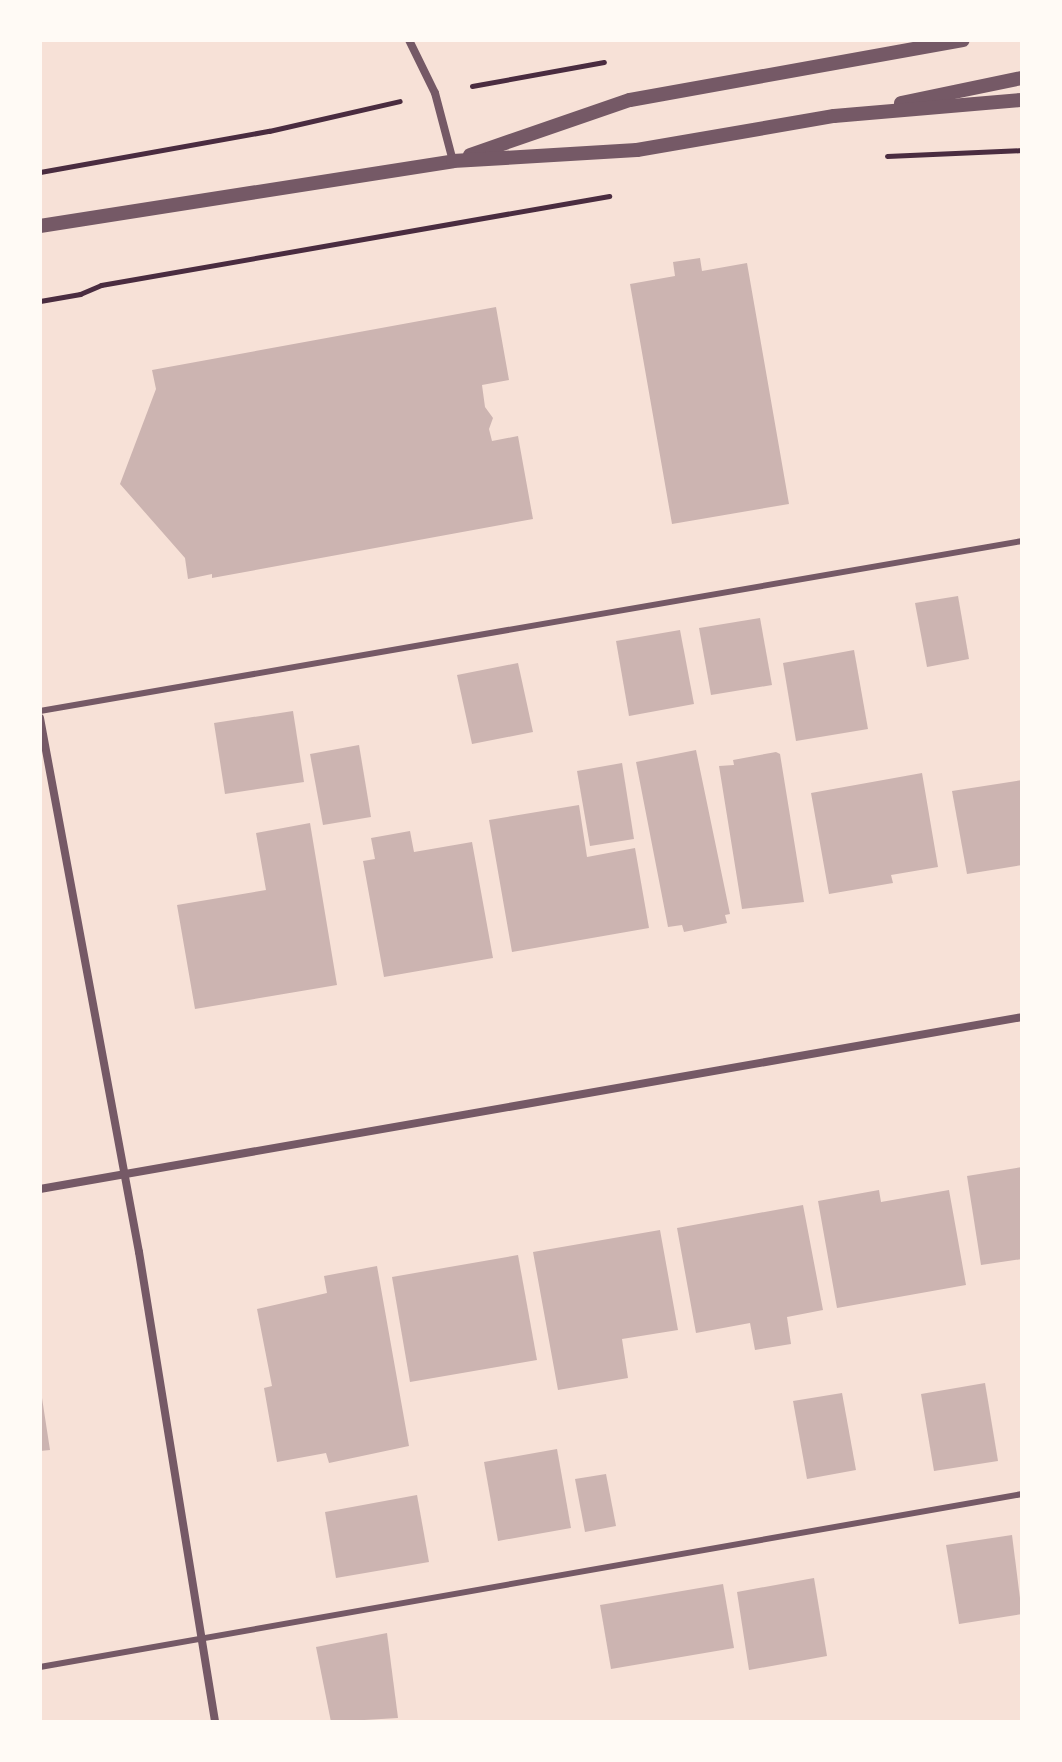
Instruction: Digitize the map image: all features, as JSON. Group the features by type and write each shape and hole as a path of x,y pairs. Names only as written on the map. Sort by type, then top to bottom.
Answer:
{"street":[{"path":"409,40 435,93 453,161"},
{"path":"453,161 630,100 963,40"},
{"path":"40,226 453,161 637,150 834,116 1022,78"},
{"path":"834,116 1022,100"},
{"path":"40,718 124,1174 215,1722"},
{"path":"40,1189 1022,1017"}],"lane":[{"path":"40,711 1022,541"},
{"path":"40,1667 1022,1494"}],"path":[{"path":"40,172 269,131 349,113"},
{"path":"880,156 1022,150"},
{"path":"40,301 80,294 101,285 617,195"}],"building":[{"path":"700,258 702,271 747,263 789,504 672,524 630,284 675,276 673,262"},
{"path":"496,307 509,380 482,385 485,407 493,418 489,429 492,441 518,436 533,519 212,578 212,574 188,579 185,558 120,484 156,389 152,370"},
{"path":"958,596 969,659 927,667 915,603"},
{"path":"760,618 772,685 711,695 699,628"},
{"path":"680,630 694,704 629,716 616,641"},
{"path":"854,650 868,729 796,741 783,663"},
{"path":"518,663 533,732 472,744 457,675"},
{"path":"293,711 304,782 225,794 214,723"},
{"path":"359,745 371,817 323,825 310,754"},
{"path":"696,750 730,914 725,915 727,923 684,932 682,925 668,927 636,762"},
{"path":"776,752 780,754 804,902 742,909 719,766 734,765 733,760"},
{"path":"622,763 634,839 590,846 577,771"},
{"path":"922,773 938,867 891,875 893,883 829,894 811,793"},
{"path":"1022,780 1022,865 967,874 952,791"},
{"path":"579,805 587,857 635,848 649,928 512,952 489,820"},
{"path":"310,823 337,985 195,1009 177,905 266,890 256,833"},
{"path":"410,831 414,852 472,842 493,958 384,977 363,861 375,859 371,838"},
{"path":"1022,1167 1022,1259 981,1265 967,1176"},
{"path":"879,1190 881,1202 949,1190 966,1285 837,1308 818,1201"},
{"path":"803,1205 823,1310 787,1317 791,1344 755,1350 750,1323 696,1333 677,1228"},
{"path":"660,1230 678,1330 622,1339 628,1378 558,1390 533,1252"},
{"path":"518,1255 537,1360 410,1382 392,1277"},
{"path":"377,1266 409,1446 329,1463 326,1453 277,1462 264,1388 272,1386 257,1309 327,1293 324,1276"},
{"path":"985,1383 998,1461 934,1471 921,1394"},
{"path":"842,1393 856,1470 807,1479 793,1401"},
{"path":"40,1399 50,1450 40,1451"},
{"path":"557,1449 571,1528 498,1541 484,1462"},
{"path":"606,1474 616,1526 585,1532 575,1479"},
{"path":"417,1495 429,1562 336,1578 325,1512"},
{"path":"1012,1535 1022,1614 959,1624 946,1545"},
{"path":"814,1578 827,1656 749,1670 737,1592"},
{"path":"723,1584 734,1648 611,1669 600,1605"},
{"path":"387,1633 398,1718 331,1722 316,1647"}]}
